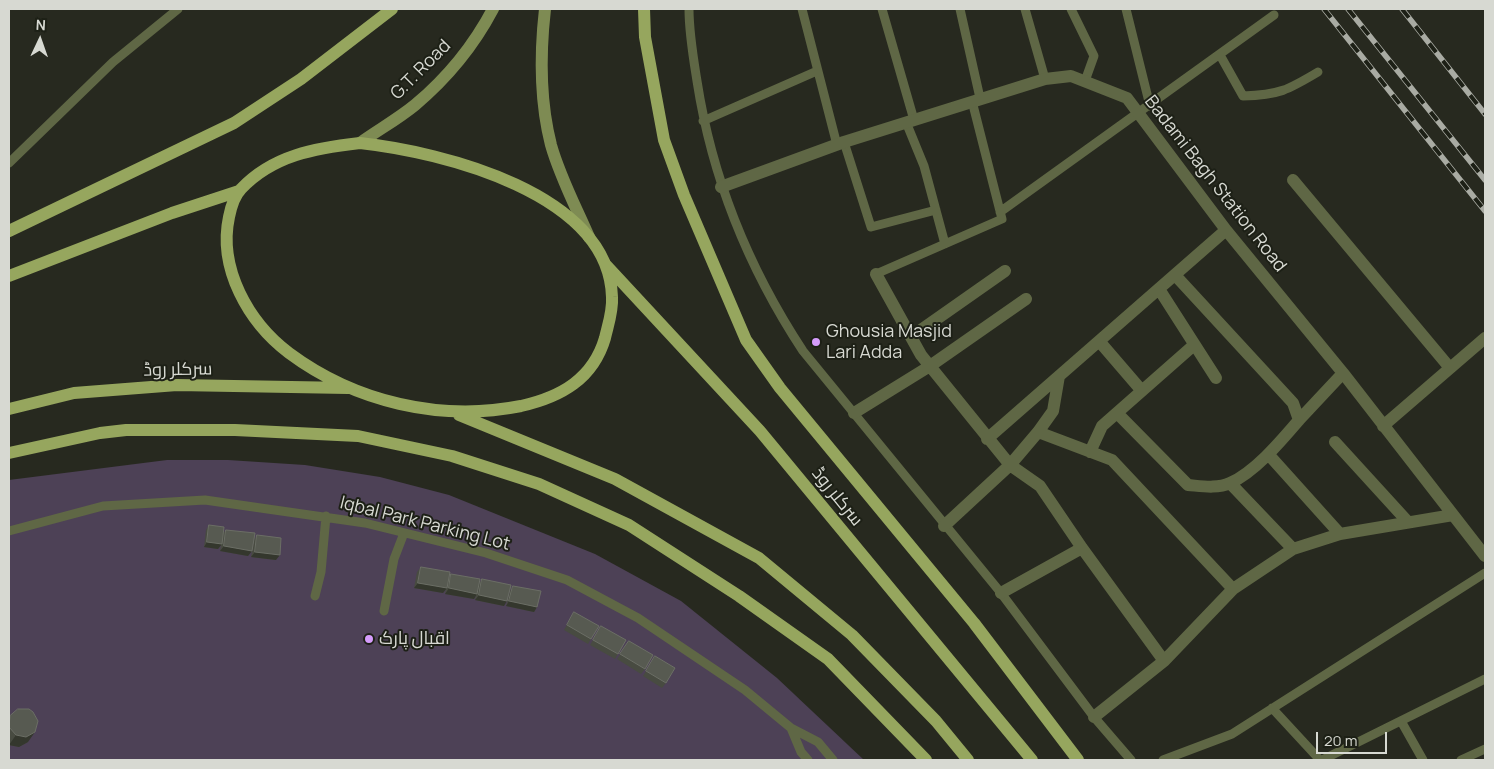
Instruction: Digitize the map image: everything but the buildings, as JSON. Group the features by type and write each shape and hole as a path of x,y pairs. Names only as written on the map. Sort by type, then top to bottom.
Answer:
{"main road":[{"path":"9,231 234,123 300,79 392,9"},
{"name":"G.T. Road","path":"360,143 415,105 452,69 484,25 493,9"},
{"path":"545,9 542,31 542,75 547,121 557,162 590,237 606,265 612,296 610,317 601,350 585,376 569,388 550,398 526,404 483,411 453,412 420,409 371,396 351,388 290,353 270,336 241,296 231,268 226,244 230,212 239,191 256,175 275,163 298,153 321,147 360,143 430,153 456,160 490,174 547,203 562,212 590,237"},
{"path":"644,9 646,37 664,140 684,195 746,340 791,402 974,623 1078,760"},
{"path":"9,276 172,213 239,191"},
{"name":"سرکلر روڈ","path":"606,265 760,431 1032,760"},
{"name":"سرکلر روڈ","path":"9,409 74,393 177,385 351,388"},
{"path":"453,412 614,479 759,558 852,635 936,721 968,760"},
{"path":"9,453 100,433 126,430 234,430 358,436 452,456 539,484 629,525 739,596 820,653 926,760"}],"street":[{"name":"Badami Bagh Station Road","path":"721,187 841,144 976,99 1045,79 1071,76 1127,98 1226,230 1343,373 1485,556"},
{"path":"1292,180 1450,368"},
{"path":"987,439 1226,230"},
{"path":"911,337 1004,271"},
{"path":"876,274 911,337 930,366 987,439 1010,465 1040,486 1082,548 1164,661"},
{"path":"1175,275 1293,403 1299,420"},
{"path":"1159,289 1216,378"},
{"path":"854,413 930,366 1026,299"},
{"path":"1383,426 1485,338"},
{"path":"1099,341 1142,391"},
{"path":"1090,452 1102,426 1194,345"},
{"path":"1117,413 1188,485 1208,487 1230,483 1269,454 1343,373"},
{"path":"944,526 1010,465 1038,432 1053,411 1060,376"},
{"path":"1038,432 1112,460 1234,589"},
{"path":"1335,442 1408,522"},
{"path":"1269,454 1340,534"},
{"path":"1230,483 1293,549"},
{"path":"1094,717 1164,661 1234,589 1293,549 1340,534 1453,515"},
{"path":"1000,593 1082,548"}],"lane":[{"path":"9,163 112,62 178,9"},
{"path":"689,9 689,30 703,121 721,187 750,258 777,312 803,351 1000,593 1094,717 1131,760"},
{"path":"802,9 817,71 871,226 936,210"},
{"path":"882,9 910,121 946,244"},
{"path":"876,274 1002,220 976,99 960,9"},
{"path":"1025,9 1045,79"},
{"path":"1071,9 1094,56 1085,81"},
{"path":"1126,9 1150,106"},
{"path":"1000,212 1274,16"},
{"path":"1220,55 1243,96 1264,96 1288,90 1318,72"},
{"path":"703,121 817,71"},
{"name":"Iqbal Park Parking Lot","path":"9,531 103,506 205,500 326,516 486,553 567,580 638,618 745,690 791,728 818,742 833,760"},
{"path":"315,596 321,572 326,516"},
{"path":"384,611 394,559 404,533"},
{"path":"1163,760 1232,734 1485,572"},
{"path":"1272,708 1321,760 1485,679"},
{"path":"1401,721 1423,760"},
{"name":"Iqbal Park Parking Lot","path":"791,728 801,752 808,760"},
{"path":"1461,760 1485,749"}],"shaded area":[{"name":"اقبال پارک","path":"167,460 228,460 305,465 380,477 449,495 595,554 681,601 777,678 864,760 9,760 9,480"}],"railway":[{"path":"1324,9 1485,211"},
{"path":"1348,9 1485,180"},
{"path":"1402,9 1485,114"}],"place":[{"name":"Ghousia Masjid Lari Adda","path":"816,342"},
{"name":"اقبال پارک","path":"369,639"}]}
